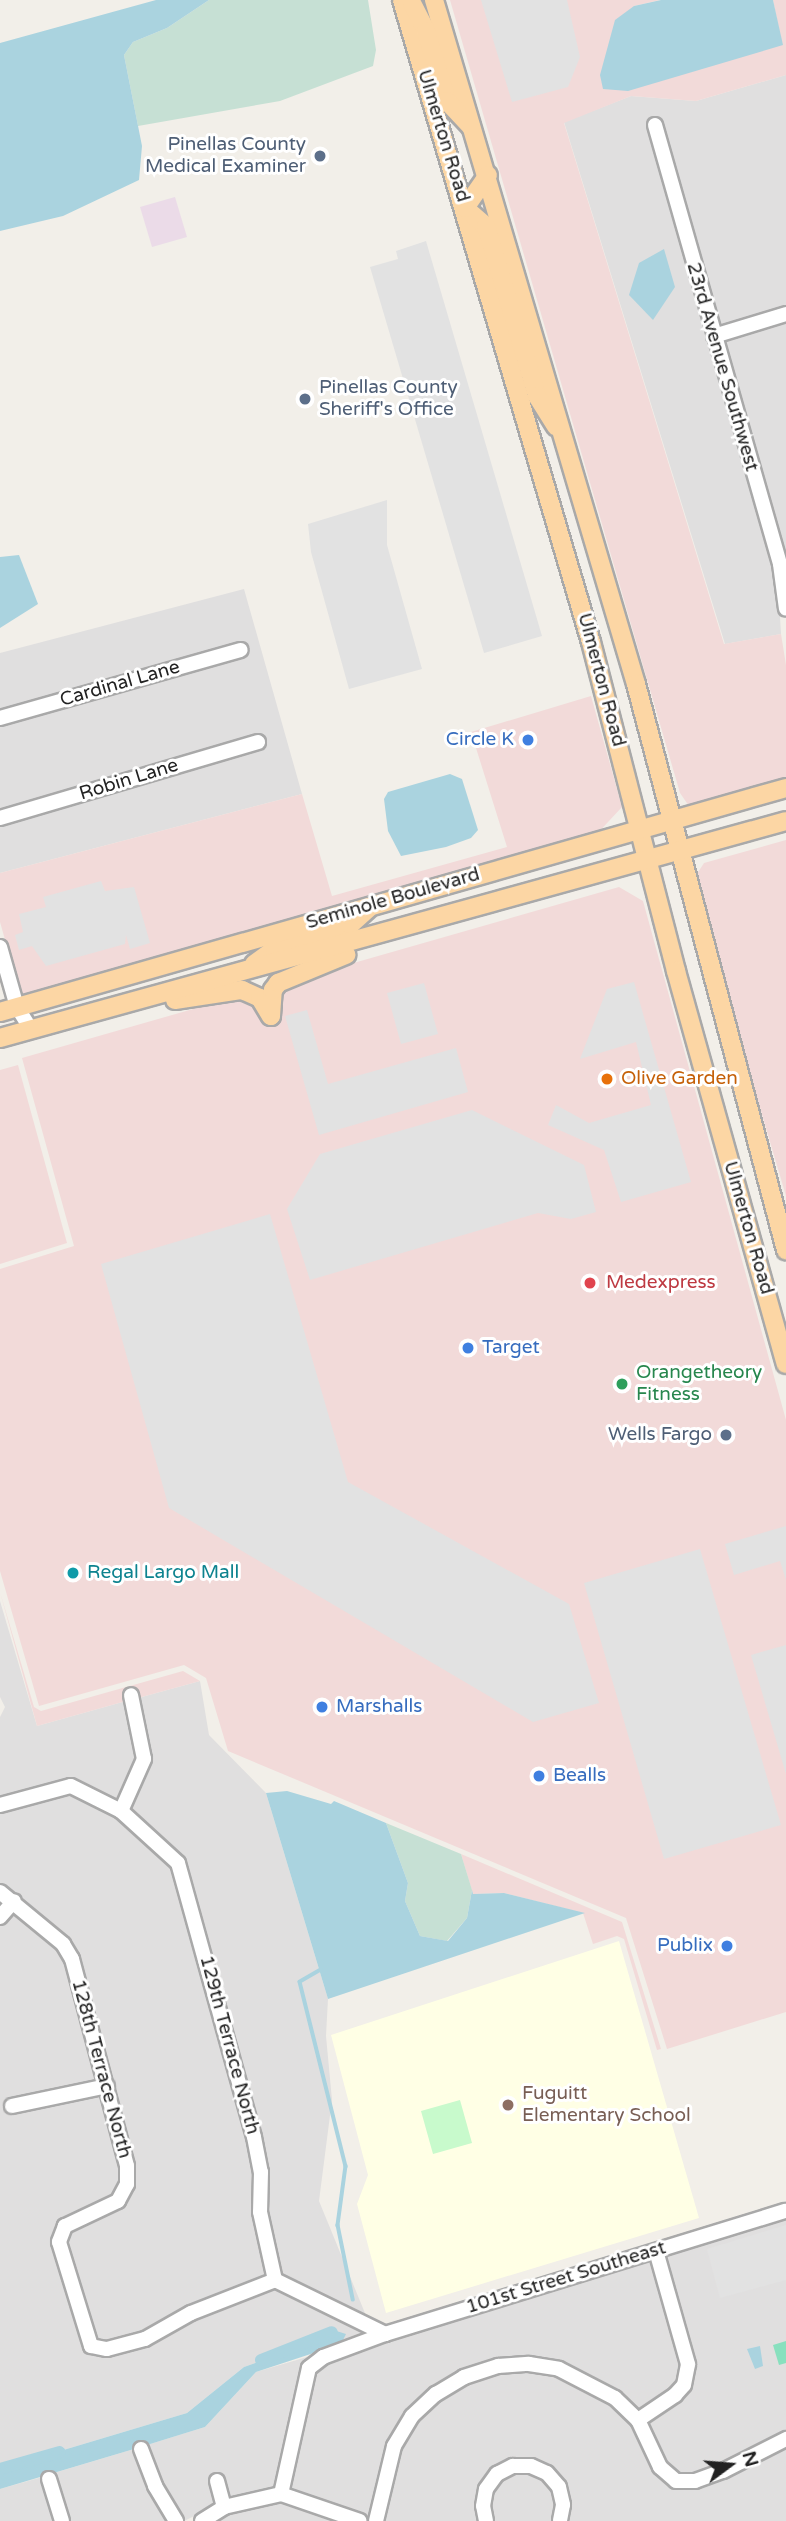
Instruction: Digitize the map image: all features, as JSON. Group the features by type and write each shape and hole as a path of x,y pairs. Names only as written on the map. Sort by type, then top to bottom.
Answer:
{"main road":[{"name":"Ulmerton Road","path":"402,0 465,208 641,829 786,1364"},
{"path":"410,0 426,32 447,102 474,130"},
{"name":"Ulmerton Road","path":"434,5 488,175 568,445 672,821 786,1250"},
{"path":"488,175 465,208 486,226 537,396 568,445"},
{"name":"Seminole Boulevard","path":"9,1009 786,788"},
{"name":"Seminole Boulevard","path":"0,1038 786,821"},
{"path":"246,971 275,949 350,925 372,905"},
{"path":"99,1012 242,990 260,998 271,1016 273,990 286,978 437,917"}],"street":[{"name":"23rd Avenue Southwest","path":"655,125 780,564 786,609"},
{"path":"715,336 786,314"},
{"name":"Cardinal Lane","path":"0,718 241,650"},
{"name":"Robin Lane","path":"0,818 258,742"},
{"path":"0,947 9,1009 30,1029"},
{"path":"121,1811 144,1759 131,1695"},
{"name":"129th Terrace North","path":"0,1805 71,1786 121,1811 178,1863 254,2137 261,2172 260,2212 275,2280"},
{"name":"128th Terrace North","path":"0,1892 63,1944 72,1959 127,2166 127,2184 118,2201 65,2226 59,2242 91,2346 107,2348 145,2339 191,2313 275,2280"},
{"path":"0,1917 14,1901"},
{"path":"12,2106 107,2086"},
{"name":"101st Street Southeast","path":"281,2494 309,2368 323,2357 385,2333 786,2211"},
{"path":"638,2420 675,2395 688,2374 656,2251"},
{"path":"275,2280 385,2333"},
{"path":"376,2521 394,2446 412,2416 436,2394 464,2377 498,2366 529,2364 559,2369 615,2398 638,2420 660,2467 676,2481 695,2481 723,2471 786,2439"},
{"path":"141,2449 155,2486 176,2521"},
{"path":"486,2521 483,2507 486,2489 497,2474 513,2466 531,2466 547,2473 559,2487 564,2504 560,2521"},
{"path":"49,2479 62,2521"},
{"path":"217,2480 225,2507"},
{"path":"202,2521 225,2507 281,2494 360,2521"}],"shaded area":[{"path":"209,0 368,0 376,50 373,66 280,101 138,126 124,55 133,42 167,28"},
{"path":"450,0 660,0 634,6 782,45 773,0 786,0 786,75 696,101 631,96 564,123 724,644 781,634 786,665 786,781 691,809 680,793"},
{"path":"481,0 567,0 580,57 568,87 512,102"},
{"path":"786,75 786,308 719,328 660,118 648,121 774,565 781,634 725,644 564,122 631,96 696,101"},
{"path":"175,197 187,237 152,247 140,207"},
{"path":"426,241 542,636 484,653 370,267 398,259 396,251"},
{"path":"786,321 786,561 722,339"},
{"path":"387,500 387,545 422,669 349,689 311,552 308,524"},
{"path":"244,589 302,794 0,873 0,825 266,745 262,734 0,812 0,725 249,654 245,643 0,712 0,653"},
{"path":"591,696 622,807 595,836 21,996 0,922 0,873 302,794 332,896 507,847 471,732"},
{"path":"786,840 786,1196 693,880 704,863"},
{"path":"101,881 105,891 134,887 150,943 130,949 126,935 125,944 46,966 32,946 19,950 15,935 23,932 19,914 46,907 43,897"},
{"path":"619,887 643,901 786,1420 786,2012 667,2049 626,1918 228,1751 206,1678 184,1665 39,1706 0,1571 0,1269 74,1246 22,1058"},
{"path":"634,982 691,1182 621,1202 604,1150 548,1125 556,1105 589,1123 651,1105 636,1042 580,1059 607,989"},
{"path":"424,983 438,1034 401,1044 387,993"},
{"path":"307,1010 328,1084 456,1048 468,1092 319,1135 285,1016"},
{"path":"18,1065 67,1243 0,1264 0,1070"},
{"path":"472,1110 584,1165 596,1212 571,1219 538,1213 310,1280 287,1209 320,1154"},
{"path":"270,1214 348,1482 569,1604 599,1703 533,1722 169,1508 101,1264"},
{"path":"786,1526 786,1580 780,1561 734,1575 725,1544"},
{"path":"700,1549 781,1825 664,1859 584,1583"},
{"path":"0,1592 34,1707 41,1711 183,1671 200,1681 138,1698 136,1688 124,1690 126,1701 37,1726"},
{"path":"0,1601 37,1726 126,1701 137,1759 119,1804 70,1778 0,1799 0,1717 5,1707 0,1697"},
{"path":"786,1645 786,1774 751,1655"},
{"path":"200,1681 209,1735 266,1793 328,1999 326,2036 332,2100 319,2201 367,2318 281,2276 266,2211 260,2135 184,1862 129,1810 150,1759 138,1698"},
{"path":"70,1792 116,1816 172,1867 248,2138 268,2277 142,2333 107,2342 96,2341 66,2242 70,2230 120,2206 134,2165 78,1956 68,1939 0,1884 0,1812"},
{"path":"386,1823 461,1854 472,1890 467,1918 447,1941 420,1936 405,1901 408,1883"},
{"path":"461,1854 622,1922 661,2049 657,2050 624,1939 617,1936 593,1944 583,1913 504,1893 473,1894"},
{"path":"14,1910 58,1947 66,1961 99,2081 5,2101 7,2112 102,2093 121,2167 121,2183 113,2197 53,2241 103,2356 275,2287 370,2333 341,2344 322,2332 315,2342 244,2367 187,2413 0,2469 0,1926"},
{"name":"Fuguitt Elementary School","path":"619,1941 699,2218 386,2313 357,2204 368,2175 331,2035"},
{"path":"786,2217 786,2433 721,2466 694,2475 679,2475 666,2464 646,2422 689,2388 694,2376 664,2255"},
{"path":"786,2225 786,2280 720,2298 707,2249"},
{"path":"651,2258 681,2365 678,2382 671,2391 639,2412 593,2376 563,2364 461,2373 388,2445 370,2518 288,2490 315,2371 326,2362"},
{"path":"317,2354 303,2366 294,2395 275,2489 229,2500 222,2473 209,2477 217,2505 184,2521 161,2484 147,2445 205,2427 256,2372"},
{"path":"528,2370 557,2375 610,2402 633,2424 671,2485 786,2446 786,2521 567,2521 570,2503 565,2485 513,2460 476,2506 480,2521 383,2521 400,2448 417,2420 440,2398 466,2383 499,2372"},
{"path":"134,2449 149,2490 169,2521 69,2521 54,2473"},
{"path":"514,2472 543,2478 553,2490 557,2505 553,2521 493,2521 492,2491"},
{"path":"42,2477 55,2521 0,2521 0,2489"},
{"path":"280,2500 342,2521 213,2521 227,2513"}],"green space":[{"path":"460,2100 472,2143 433,2154 421,2111"},
{"path":"786,2341 786,2363 779,2365 773,2345"}],"water":[{"path":"156,0 209,0 167,28 133,42 124,55 142,146 139,180 63,216 0,231 0,43"},
{"path":"661,0 773,0 783,45 628,91 603,89 600,75 615,20 634,6"},
{"path":"664,249 675,287 653,320 629,295 639,263"},
{"path":"19,555 38,604 0,628 0,557"},
{"path":"450,774 462,779 478,830 471,838 446,847 401,856 388,831 384,799 388,792"},
{"path":"287,1791 331,1804 334,1801 386,1823 408,1883 405,1901 420,1936 448,1941 467,1918 472,1890 473,1894 504,1893 585,1913 328,1999 266,1793"},
{"path":"327,2328 346,2334 341,2344 256,2372 205,2427 147,2445 145,2441 134,2449 0,2489 0,2469 187,2413 244,2367 315,2342"},
{"path":"760,2346 763,2366 755,2369 747,2349"}],"waterway":[{"path":"321,1970 300,1982 346,2166 338,2225 353,2299"},
{"path":"261,2360 332,2332"},
{"path":"0,2469 60,2452"}],"place":[{"name":"Pinellas County Medical Examiner","path":"320,156"},
{"name":"Pinellas County Sheriff's Office","path":"305,399"},
{"name":"Circle K","path":"528,740"},
{"name":"Olive Garden","path":"607,1079"},
{"name":"Medexpress","path":"590,1283"},
{"name":"Target","path":"468,1348"},
{"name":"Orangetheory Fitness","path":"622,1384"},
{"name":"Wells Fargo","path":"726,1435"},
{"name":"Regal Largo Mall","path":"73,1573"},
{"name":"Marshalls","path":"322,1707"},
{"name":"Bealls","path":"539,1776"},
{"name":"Publix","path":"727,1946"},
{"name":"Fuguitt Elementary School","path":"508,2105"}]}
